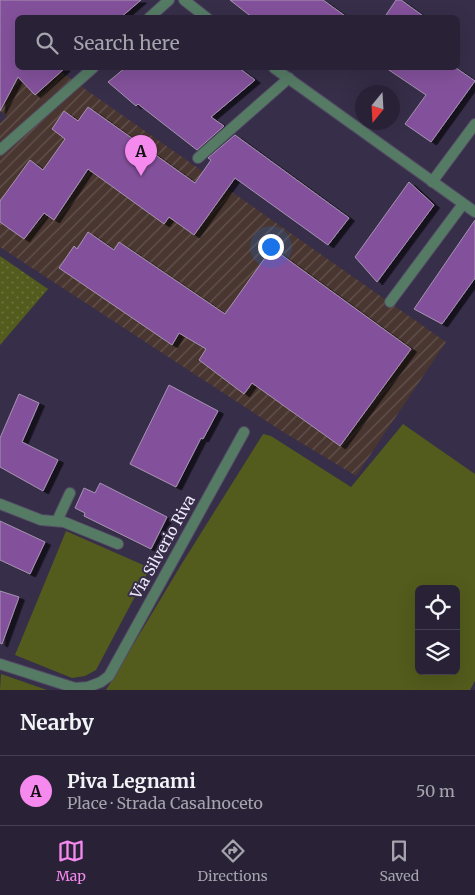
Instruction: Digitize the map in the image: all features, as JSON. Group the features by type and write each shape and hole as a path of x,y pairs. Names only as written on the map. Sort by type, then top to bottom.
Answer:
{"street":[{"path":"153,15 169,0"},
{"path":"184,0 203,15"},
{"path":"0,150 91,70"},
{"path":"277,70 475,212"},
{"path":"198,158 289,78"},
{"path":"432,182 475,124"},
{"path":"390,302 463,204"},
{"name":"Via Silverio Riva","path":"0,664 75,688 88,687 101,682 109,676 244,432"},
{"path":"57,521 70,493"},
{"path":"0,504 41,520 64,522 118,544"}],"shaded area":[{"path":"0,0 15,15 15,70 61,70 60,71 446,342 356,476 280,430 0,247 0,123 7,116 0,111"}],"green space":[{"path":"0,256 48,289 0,345"},
{"path":"403,424 475,474 475,681 470,690 106,690 263,434 271,436 351,487"},
{"path":"66,531 150,568 96,670 85,676 72,678 15,655"},
{"path":"1,674 47,690 0,690"}],"building":[{"path":"0,0 141,0 124,15 15,15 15,70 63,70 35,95 18,77 0,111"},
{"path":"230,0 323,0 344,15 249,15"},
{"path":"396,0 401,0 422,15 386,15"},
{"path":"123,70 242,70 255,80 211,117 224,126 197,150 138,104 136,106 108,82"},
{"path":"389,70 459,70 475,81 431,142 405,124 426,95"},
{"path":"88,107 195,183 211,160 208,158 235,135 349,218 328,245 235,178 194,235 169,217 164,224 88,169 54,220 44,213 24,239 0,222 0,201 30,160 43,170 65,139 52,129 64,111 78,121"},
{"path":"409,182 434,205 377,282 355,257"},
{"path":"475,220 475,278 442,324 414,309"},
{"path":"88,232 114,250 119,242 225,314 272,248 411,349 340,446 252,383 244,394 199,360 206,349 179,333 172,345 59,268 74,246 77,249"},
{"path":"169,385 218,411 203,439 201,438 176,487 130,464"},
{"path":"19,394 39,403 22,442 58,460 43,491 0,467 0,438"},
{"path":"100,483 167,517 151,549 84,516 85,513 75,508 84,488 95,493"},
{"path":"0,521 45,542 30,574 0,560"},
{"path":"0,591 19,597 2,644 0,643"}],"place":[{"name":"Piva Legnami","path":"141,176"}]}
